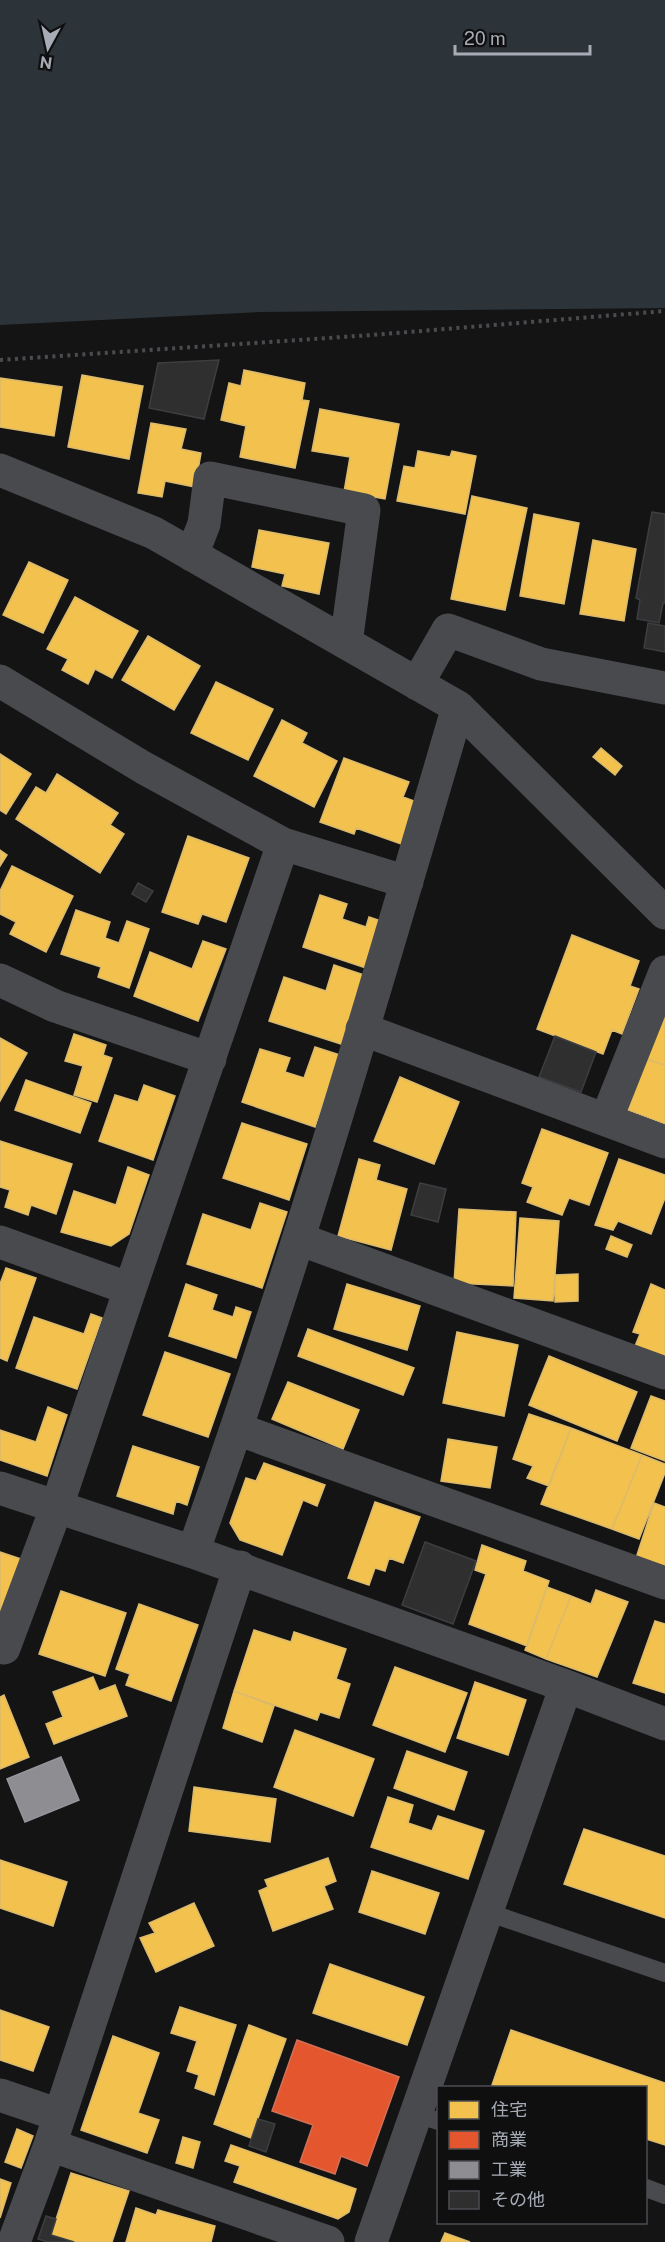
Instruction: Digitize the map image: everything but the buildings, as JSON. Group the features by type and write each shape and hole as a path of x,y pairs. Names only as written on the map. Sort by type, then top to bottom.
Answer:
{"street":[{"path":"0,470 154,533 458,707 665,913"},
{"path":"192,555 204,524 210,478 364,510 346,643"},
{"path":"417,684 448,630 542,664 665,688"},
{"path":"0,681 144,768 283,844 407,882"},
{"path":"193,1552 237,1429 299,1239 458,707"},
{"path":"0,1647 4,1648 57,1506 283,844"},
{"path":"606,1120 665,972"},
{"path":"0,980 55,1006 210,1059"},
{"path":"362,1029 665,1142"},
{"path":"299,1239 665,1373"},
{"path":"0,1242 130,1289"},
{"path":"237,1429 665,1583"},
{"path":"0,1488 240,1567 665,1724"},
{"path":"14,2242 54,2130 240,1567"},
{"path":"371,2242 427,2117 487,1912 566,1686"},
{"path":"0,2095 54,2130 327,2242"}],"lane":[{"path":"487,1912 665,1973"},
{"path":"647,2189 665,2195"}],"path":[{"path":"0,360 372,335 665,311"}],"shaded area":[{"path":"0,0 665,0 665,308 261,312 0,325"}]}
